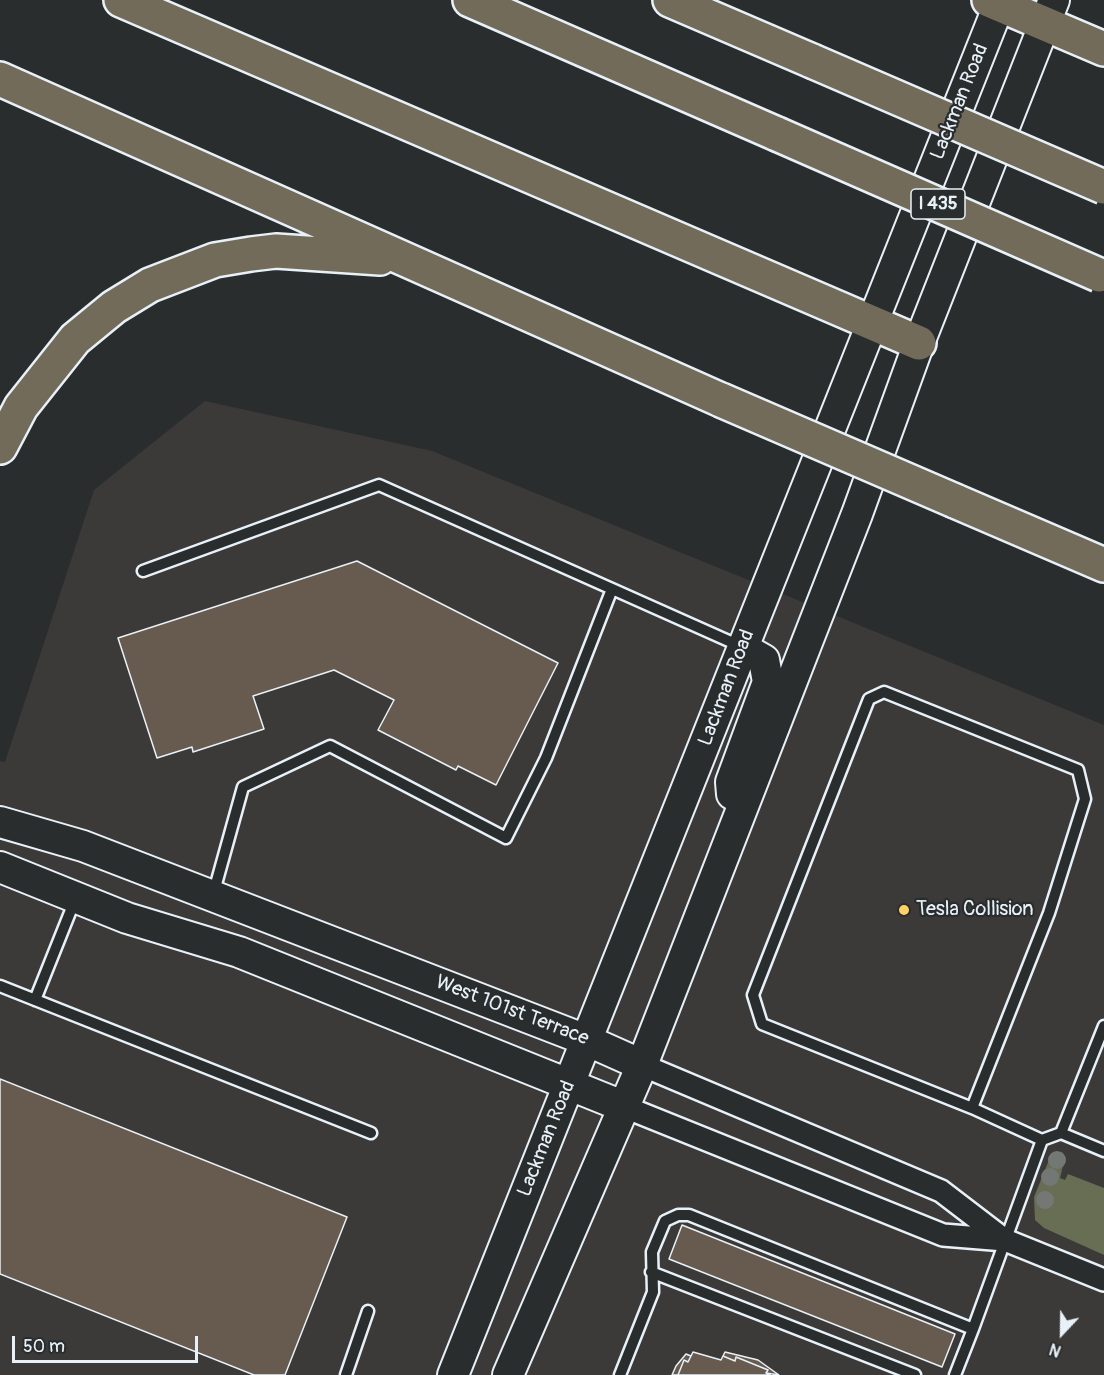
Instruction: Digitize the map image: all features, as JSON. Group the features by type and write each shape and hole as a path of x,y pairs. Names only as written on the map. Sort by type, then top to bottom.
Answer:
{"highway":[{"path":"121,0 919,343"},
{"name":"I 435","path":"470,0 1102,276"},
{"path":"670,0 1104,187"},
{"path":"996,1 1049,12 1104,49"},
{"path":"0,79 721,400 1104,565"},
{"path":"0,447 21,407 75,339 114,307 150,285 215,260 276,251 401,259"}],"main road":[{"name":"Lackman Road","path":"453,1375 743,648 996,1"},
{"path":"512,1373 642,1065 857,514 919,343 1049,12"},
{"path":"735,829 731,782 768,682 764,660 743,648"},
{"name":"West 101st Terrace","path":"0,822 83,846 586,1040 642,1065"},
{"name":"West 101st Terrace","path":"0,867 127,918 239,952 625,1107"}],"street":[{"name":"West 101st Terrace","path":"642,1065 941,1191 1005,1240 1104,1280"},
{"name":"West 101st Terrace","path":"625,1107 943,1235 1005,1240"}],"lane":[{"path":"143,571 379,485 743,648"},
{"path":"213,896 243,787 330,746 506,838 546,758 612,589"},
{"path":"972,1108 1049,913 1085,799 1078,770 884,692 869,699 753,995 762,1024 972,1108 1042,1140 1061,1133 1104,1151"},
{"path":"35,1000 76,897"},
{"path":"0,986 370,1132"},
{"path":"1061,1133 1104,1026"},
{"path":"955,1375 1042,1140"},
{"path":"620,1375 653,1292 652,1252 665,1221 678,1215 689,1215 973,1329"},
{"path":"651,1272 915,1375"},
{"path":"346,1375 368,1311"}],"shaded area":[{"path":"205,401 432,451 1104,725 1104,1375 0,1375 0,761 5,762 94,490"}],"green space":[{"path":"1062,1152 1065,1157 1060,1178 1065,1180 1068,1174 1104,1188 1104,1255 1044,1228 1035,1220 1034,1197 1051,1155"}],"building":[{"path":"357,561 558,663 496,785 458,766 456,770 378,730 394,700 334,670 253,696 264,729 193,752 192,747 157,758 118,638"},
{"path":"0,1079 347,1217 285,1375 254,1375 0,1274"},
{"path":"682,1225 955,1334 942,1367 669,1259"},
{"path":"693,1352 721,1360 723,1356 735,1361 736,1357 768,1370 766,1373 770,1375 678,1375 684,1360 688,1362"},
{"path":"725,1352 758,1360 779,1375 766,1373 768,1370 736,1357 735,1361 723,1356"},
{"path":"686,1354 691,1356 688,1362 684,1360 678,1375 672,1375 676,1366"}],"place":[{"name":"Tesla Collision","path":"904,910"}]}
